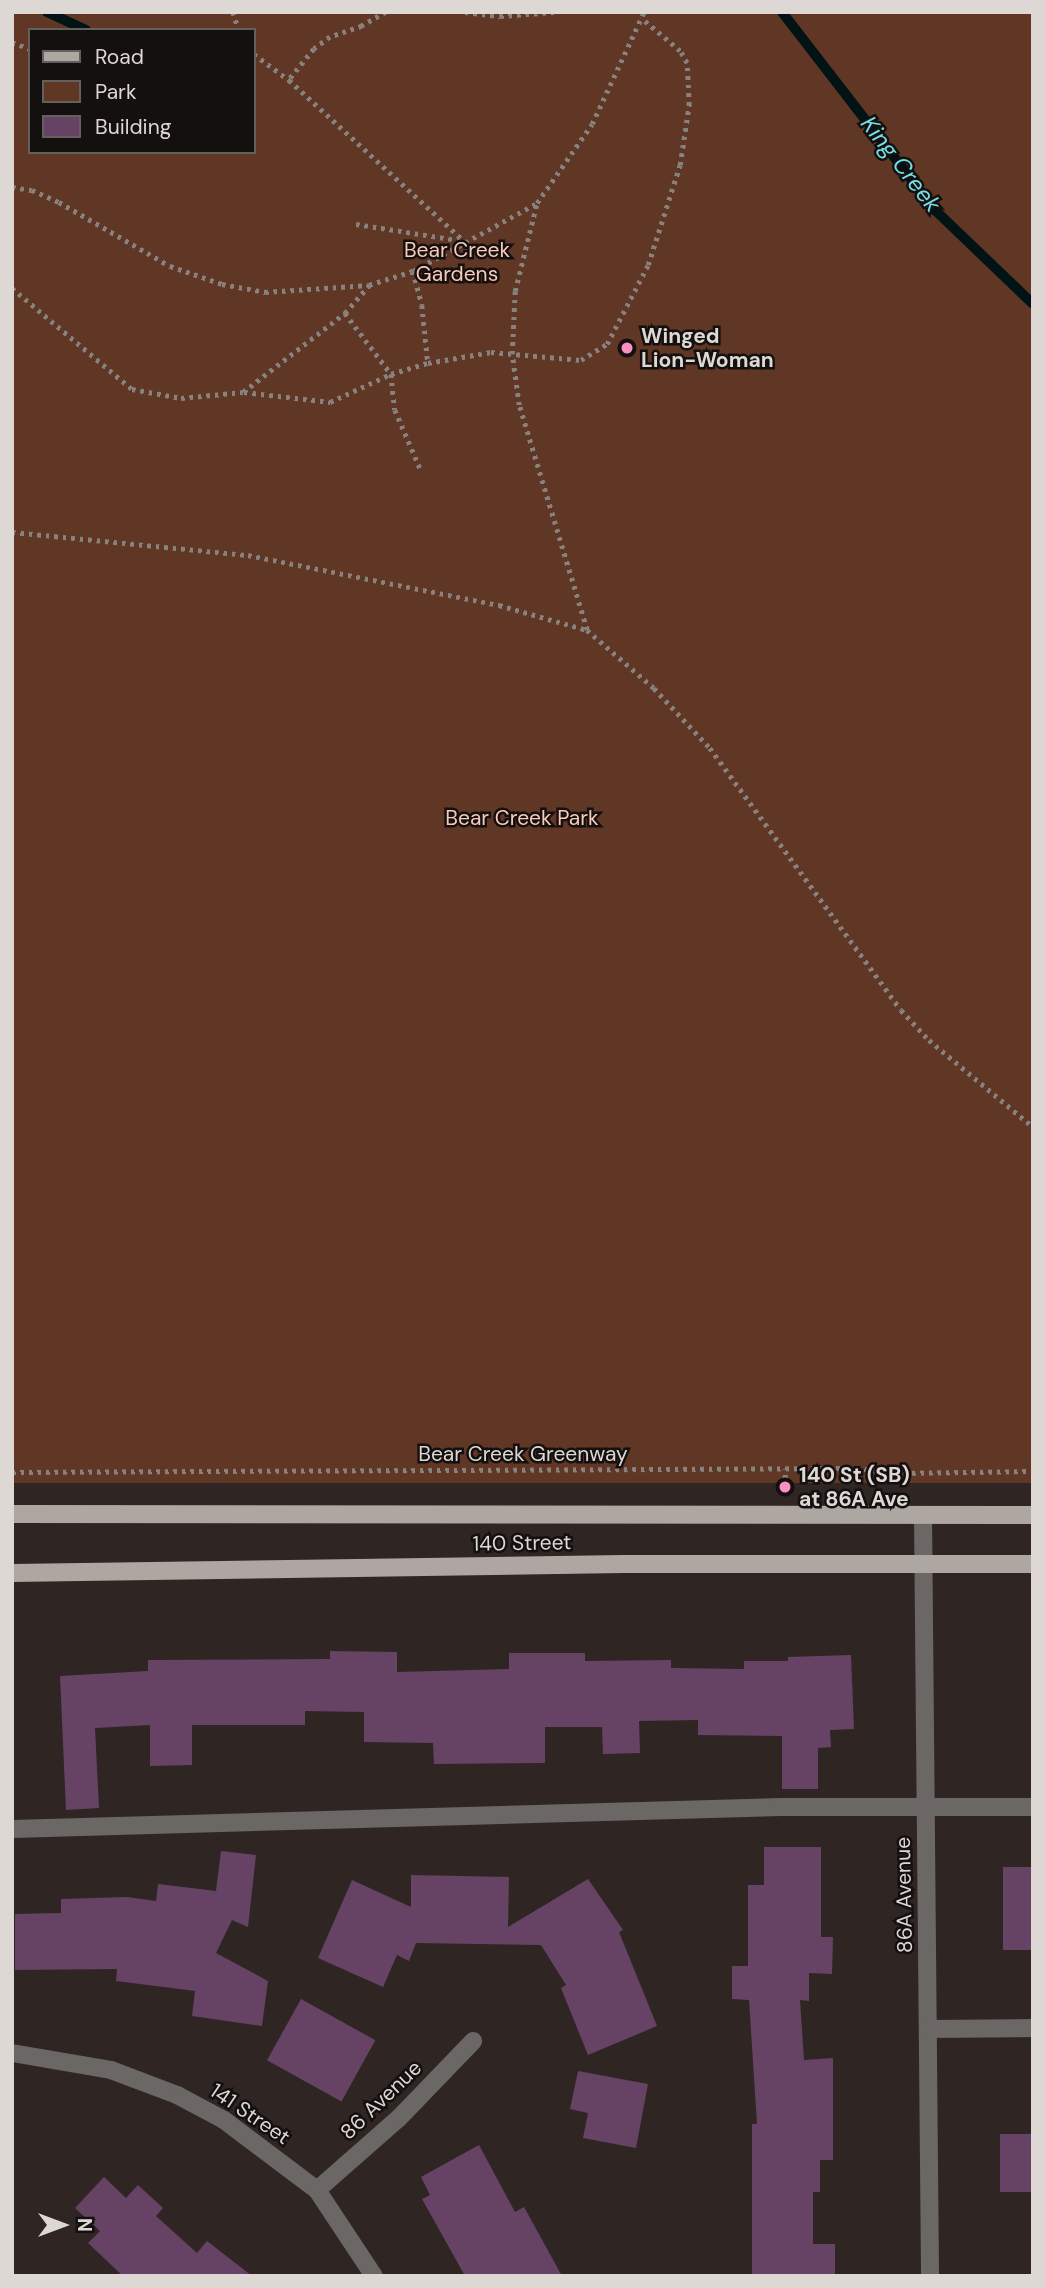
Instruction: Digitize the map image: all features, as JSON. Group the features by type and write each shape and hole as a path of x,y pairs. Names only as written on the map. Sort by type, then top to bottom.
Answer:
{"main road":[{"name":"140 Street","path":"12,1514 1033,1515"},
{"name":"140 Street","path":"12,1573 623,1564 1033,1564"}],"street":[{"name":"86A Avenue","path":"923,1515 930,2276"},
{"path":"12,1829 782,1807 1033,1807"},
{"path":"928,2029 1033,2028"},
{"name":"86 Avenue","path":"317,2190 399,2118 473,2041"},
{"name":"141 Street","path":"12,2053 111,2070 177,2095 225,2120 317,2190 374,2276"}],"path":[{"path":"289,80 314,49 330,37 362,26 386,12"},
{"path":"465,12 500,16 554,12"},
{"path":"587,631 519,405 512,354 515,290 537,203 592,124 644,12"},
{"path":"12,288 132,389 181,398 243,392 330,402 391,374 428,363 491,352 566,361 594,354 617,330 648,265 680,165 690,90 687,63 680,51 642,18"},
{"path":"256,55 289,80 464,241"},
{"path":"12,187 32,190 60,202 170,266 222,284 265,292 369,285 413,271 537,203"},
{"path":"356,225 464,241"},
{"path":"413,271 422,305 428,363"},
{"path":"243,392 345,313 369,285"},
{"path":"345,313 391,374 395,410 420,468"},
{"path":"12,532 248,555 499,605 587,631 654,688 710,748 901,1010 929,1040 1033,1127"},
{"name":"Bear Creek Greenway","path":"12,1472 856,1468 895,1473 1033,1471"},
{"path":"785,1469 785,1487"}],"green space":[{"name":"Bear Creek Park","path":"12,12 1033,12 1033,1483 12,1483"}],"building":[{"path":"330,1651 397,1652 397,1672 509,1669 509,1653 585,1653 585,1661 671,1660 671,1668 744,1669 744,1661 788,1661 788,1657 851,1655 854,1729 830,1730 831,1747 818,1748 818,1789 782,1789 782,1736 698,1735 698,1720 639,1721 640,1753 603,1754 602,1727 545,1727 545,1763 434,1764 433,1743 364,1742 364,1712 305,1711 305,1725 192,1725 192,1765 150,1766 150,1725 95,1728 99,1808 66,1810 60,1676 148,1671 148,1660 330,1659"},
{"path":"764,1847 821,1847 821,1937 833,1937 832,1974 809,1973 809,2001 800,2000 804,2060 833,2058 833,2160 820,2160 820,2192 813,2192 813,2244 835,2244 835,2276 752,2276 752,2124 757,2124 749,2000 732,1999 732,1966 748,1966 748,1885 764,1885"},
{"path":"221,1851 256,1855 248,1927 232,1920 216,1953 268,1981 262,2026 192,2016 195,1991 116,1981 117,1969 15,1970 15,1914 61,1913 61,1899 127,1897 156,1901 158,1884 216,1891"},
{"path":"1003,1867 1033,1867 1033,1950 1003,1950"},
{"path":"411,1875 509,1877 508,1927 588,1879 623,1930 619,1932 657,2026 588,2055 561,1988 566,1985 541,1945 416,1943 409,1961 397,1955 383,1987 318,1958 352,1880 411,1907"},
{"path":"301,1999 375,2040 341,2101 267,2060"},
{"path":"578,2071 648,2084 636,2148 583,2138 588,2113 570,2109"},
{"path":"1000,2134 1033,2134 1033,2192 1000,2192"},
{"path":"479,2145 515,2212 524,2207 562,2276 465,2276 422,2199 430,2195 421,2177"},
{"path":"104,2177 126,2198 138,2185 163,2208 156,2216 197,2253 207,2241 252,2276 123,2276 88,2243 100,2231 75,2208"}],"waterway":[{"path":"47,12 82,28"},
{"name":"King Creek","path":"782,12 936,211 1033,304"}],"place":[{"name":"Winged Lion-Woman","path":"627,348"},
{"name":"140 St (SB) at 86A Ave","path":"785,1487"}],"park label":[{"name":"Bear Creek Gardens","path":"457,262"}]}
